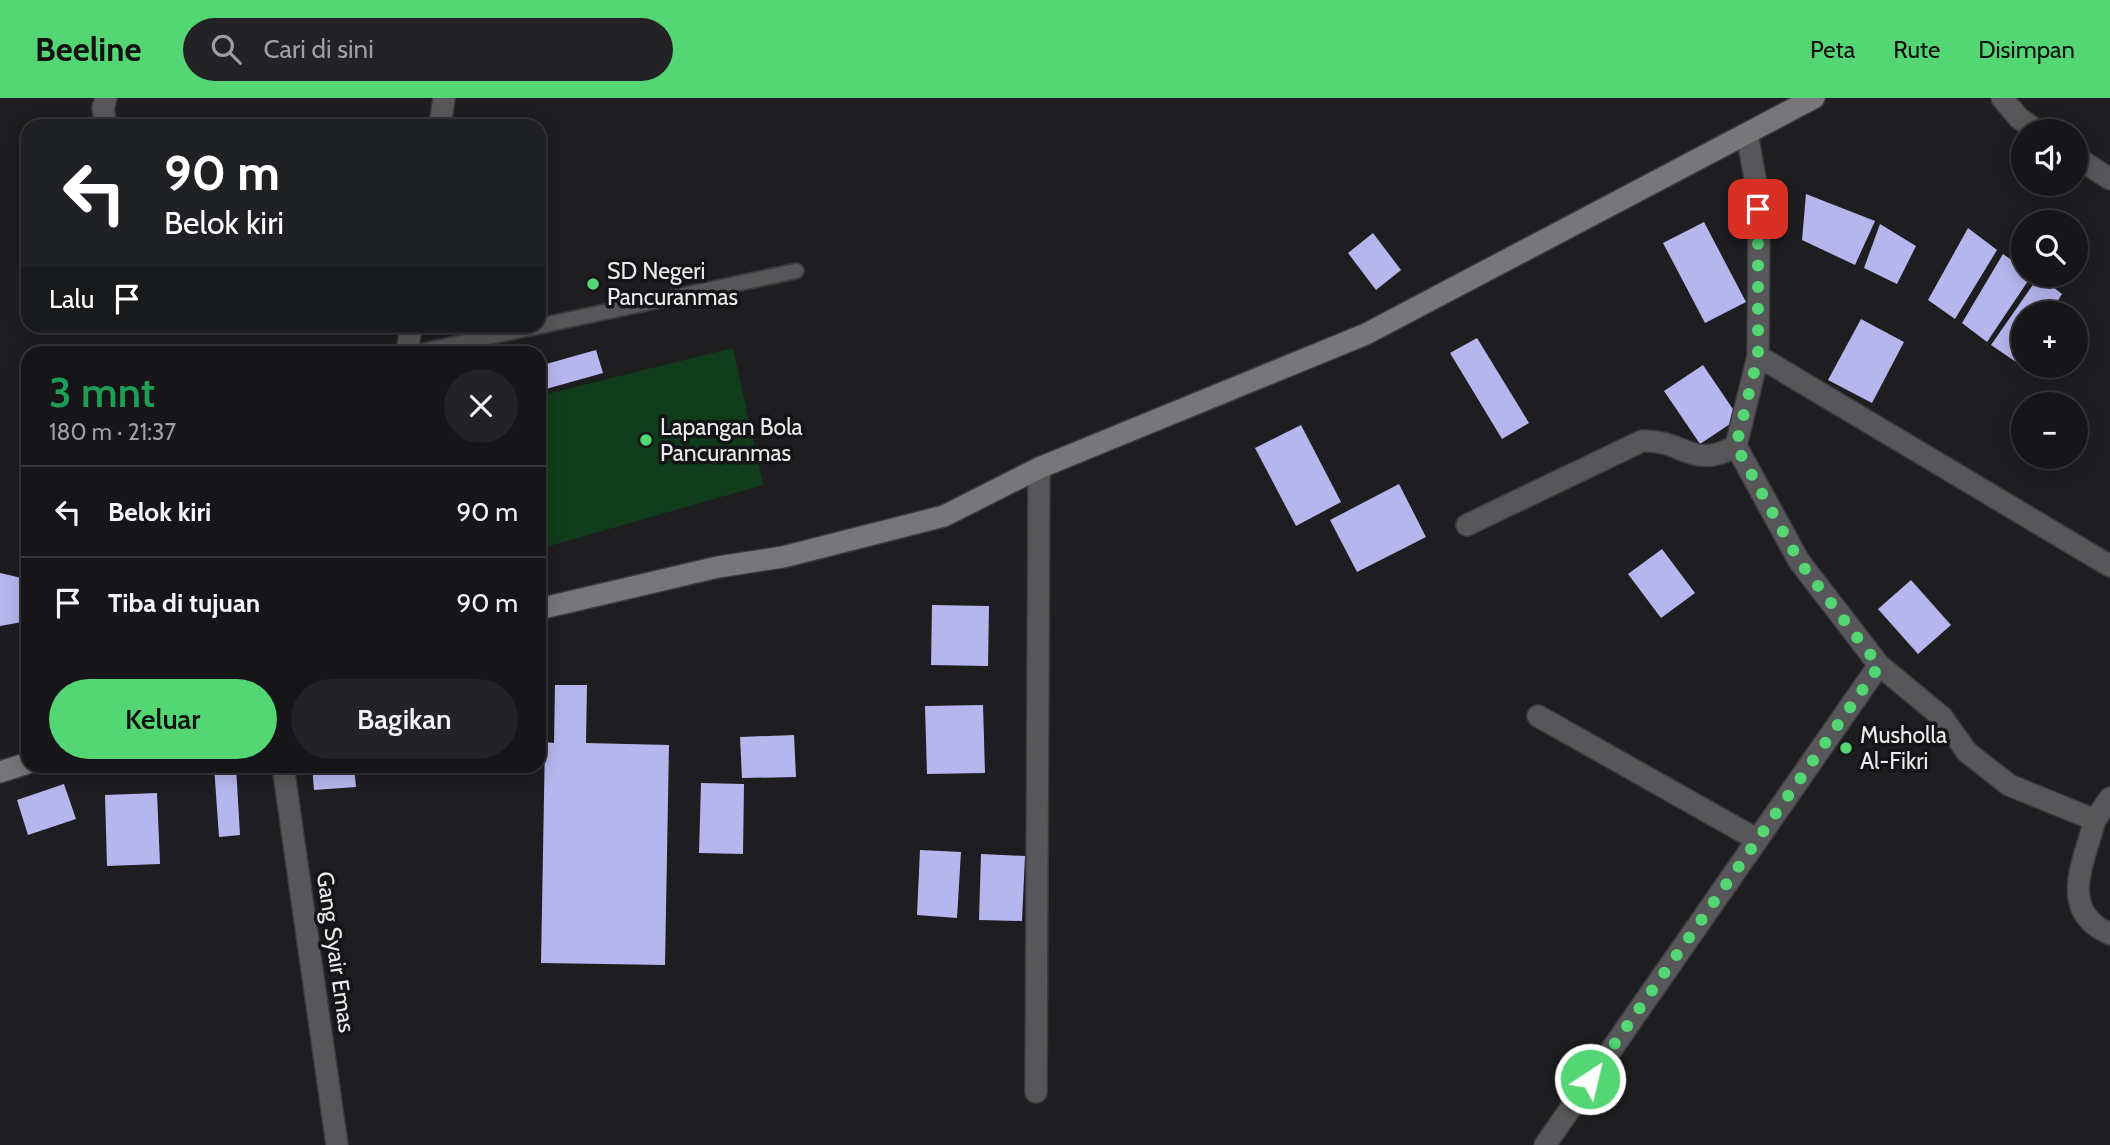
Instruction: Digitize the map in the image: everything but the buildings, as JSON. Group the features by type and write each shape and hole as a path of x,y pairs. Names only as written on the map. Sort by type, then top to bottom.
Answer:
{"street":[{"path":"105,119 103,108 106,98"},
{"path":"441,119 444,98"},
{"path":"546,606 718,567 783,557 944,516 1038,468 1366,334 1747,134 1795,104 1814,98"},
{"path":"2002,98 2020,119"},
{"path":"1747,134 1756,184 1759,234 1758,356 1736,446 1799,561 1879,666 1942,717 1967,752 2009,785 2095,820"},
{"path":"2088,165 2110,179"},
{"path":"1758,356 2110,566"},
{"path":"1467,525 1642,441 1657,440 1700,456 1718,456 1736,446"},
{"path":"1036,1093 1038,468"},
{"path":"1545,1145 1879,666"},
{"path":"1538,716 1756,839"},
{"path":"0,772 21,765"},
{"name":"Gang Syair Emas","path":"284,773 338,1145"},
{"path":"2110,798 2095,820 2077,890 2077,903 2092,925 2110,934"}],"lane":[{"path":"546,324 796,271"},
{"path":"445,346 506,333"}],"green space":[{"name":"Lapangan Bola Pancuranmas","path":"733,348 763,485 546,547 546,394"}],"place":[{"name":"SD Negeri Pancuranmas","path":"593,284"},
{"name":"Lapangan Bola Pancuranmas","path":"646,440"},
{"name":"Musholla Al-Fikri","path":"1846,748"}],"route":[{"path":"1590,1079 1879,666 1799,561 1736,446 1758,356 1758,209"}]}
